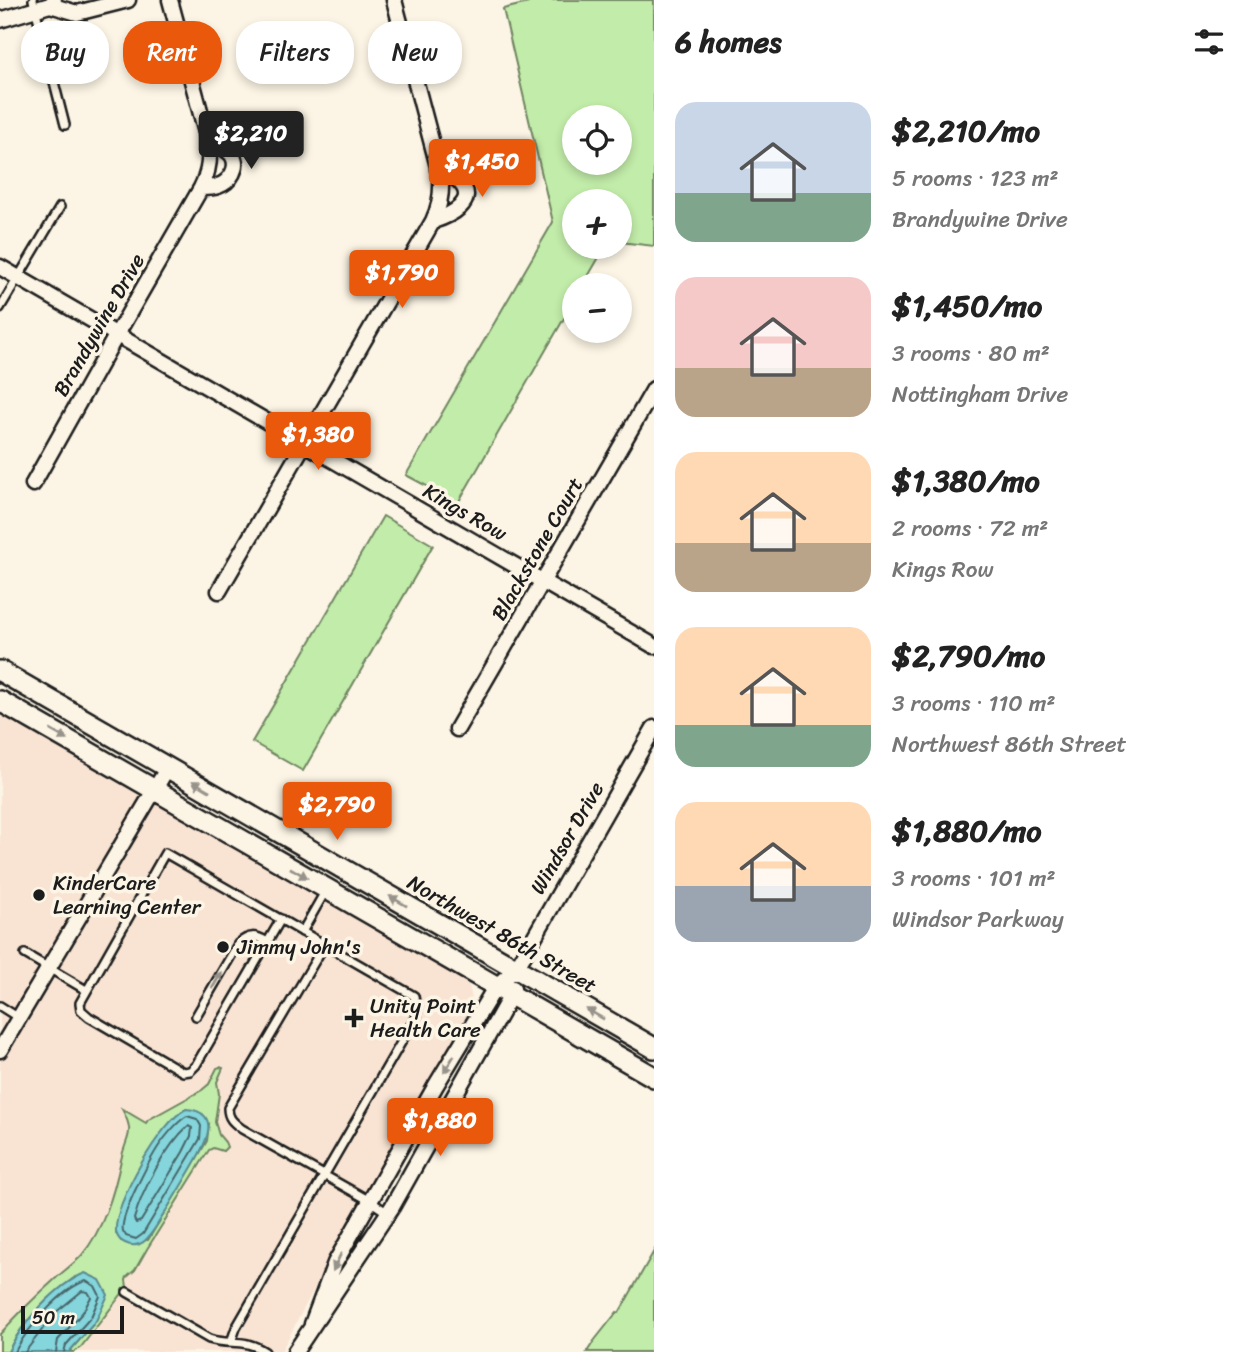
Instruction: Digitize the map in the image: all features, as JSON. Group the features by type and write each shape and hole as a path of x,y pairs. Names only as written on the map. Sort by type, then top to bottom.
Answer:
{"main road":[{"name":"Northwest 86th Street","path":"0,671 654,1048"},
{"path":"0,701 654,1077"}],"street":[{"path":"0,20 43,4 76,13 128,0"},
{"name":"Brandywine Drive","path":"33,484 207,176 210,162 208,140 170,0"},
{"path":"219,591 439,209 442,193 438,169 394,0"},
{"path":"201,188 225,183 235,165 233,156 208,140"},
{"path":"433,221 460,209 465,195 459,182 438,169"},
{"name":"Kings Row","path":"0,267 654,646"},
{"name":"Blackstone Court","path":"457,729 654,389"},
{"name":"Windsor Drive","path":"504,990 654,728"},
{"path":"0,1050 168,768"},
{"path":"313,1324 335,1263 370,1201 436,1086 504,990"},
{"path":"295,1352 388,1213 504,990"}],"lane":[{"path":"43,4 65,125"},
{"path":"0,309 60,207"},
{"path":"231,1342 239,1323 417,1015 414,996 302,932 281,919 165,852 80,1003 81,1010 89,1017 183,1072 190,1070 196,1065 281,919"},
{"path":"302,932 327,889"},
{"path":"196,1016 244,938 257,936 267,942"},
{"path":"325,944 228,1108 228,1115 232,1122 388,1213"},
{"path":"25,954 86,990"},
{"path":"0,1006 19,1018"},
{"path":"127,1293 209,1339 251,1344 265,1352"}],"shaded area":[{"path":"0,710 465,979 469,985 472,999 470,1013 352,1217 281,1352 0,1352"}],"green space":[{"path":"530,0 654,0 654,246 632,243 632,189 562,189 562,259 598,259 590,273 562,273 562,322 458,503 406,475 553,222 503,9 528,3"},
{"path":"383,516 433,545 303,771 252,742"},
{"path":"217,1068 223,1068 217,1082 219,1094 215,1122 227,1147 223,1151 213,1148 209,1150 135,1270 127,1277 127,1287 81,1347 74,1352 69,1352 96,1321 75,1277 37,1311 8,1352 0,1352 0,1334 79,1258 90,1245 102,1222 129,1135 122,1109 146,1123 202,1090 209,1084","holes":["209,1124 207,1141 148,1240 121,1241 116,1233 122,1203 146,1156"]},
{"path":"654,1251 654,1352 587,1352 617,1312 619,1313"}],"water":[{"path":"186,1109 199,1112 206,1118 208,1127 202,1149 148,1238 136,1245 125,1243 116,1231 117,1218 131,1183 152,1145 164,1129"},
{"path":"85,1273 100,1280 108,1295 96,1321 69,1352 8,1352 40,1306 63,1286"}],"place":[{"name":"KinderCare Learning Center","path":"39,895"},
{"name":"Jimmy John's","path":"223,947"},
{"name":"Unity Point Health Care","path":"354,1018"}]}
